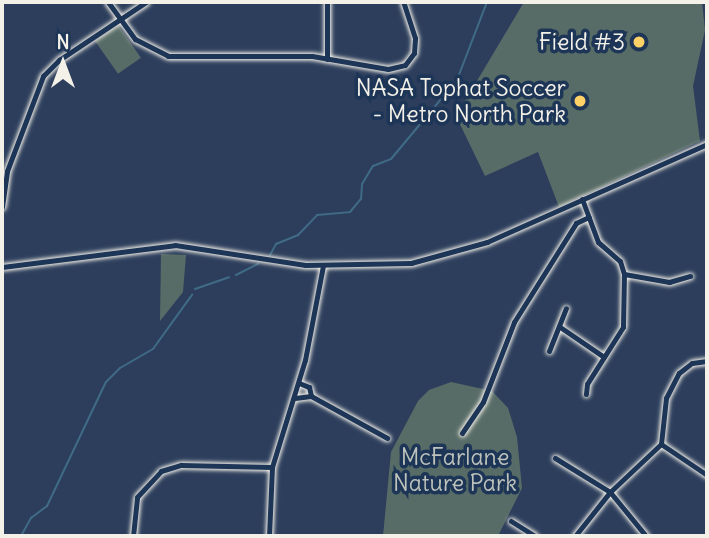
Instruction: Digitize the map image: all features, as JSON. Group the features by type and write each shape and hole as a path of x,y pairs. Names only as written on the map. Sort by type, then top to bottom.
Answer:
{"street":[{"path":"108,2 144,46 168,56 327,58 380,68 405,65 416,44 403,2"},
{"path":"2,207 6,170 43,76 146,2"},
{"path":"327,2 327,58"},
{"path":"2,267 175,245 323,266 381,266 449,254 511,233 707,144"},
{"path":"582,199 598,242 620,261 624,274 624,327 604,357 586,394"},
{"path":"463,433 483,402 514,322 576,223 589,217"},
{"path":"269,536 272,467 299,383 323,266"},
{"path":"624,274 669,282 690,276"},
{"path":"549,351 566,309"},
{"path":"560,327 604,357"},
{"path":"575,536 610,492 661,444 670,387 682,369 705,358"},
{"path":"299,383 309,387 311,396"},
{"path":"295,398 311,396 387,439"},
{"path":"661,444 707,475"},
{"path":"555,458 610,492 646,536"},
{"path":"133,536 139,492 160,471 181,465 272,467"},
{"path":"511,522 535,536"}],"green space":[{"name":"NASA Tophat Soccer - Metro North Park","path":"524,2 702,2 705,30 693,86 700,141 559,207 538,152 485,176 456,116"},
{"path":"118,25 141,58 118,74 95,41"},
{"path":"161,254 186,255 183,292 160,321"},
{"name":"McFarlane Nature Park","path":"451,382 492,391 508,408 517,437 522,488 498,536 383,536 391,452 418,401 429,390"}],"waterway":[{"path":"270,255 276,244 298,235 317,215 350,212 361,199 362,184 373,166 391,159 457,80 487,2"},
{"path":"236,275 258,264"},
{"path":"195,289 229,277"},
{"path":"21,536 31,518 47,506 106,382 120,368 153,349 192,295"}],"place":[{"name":"Field #3","path":"639,42"},
{"name":"NASA Tophat Soccer - Metro North Park","path":"580,101"}]}
